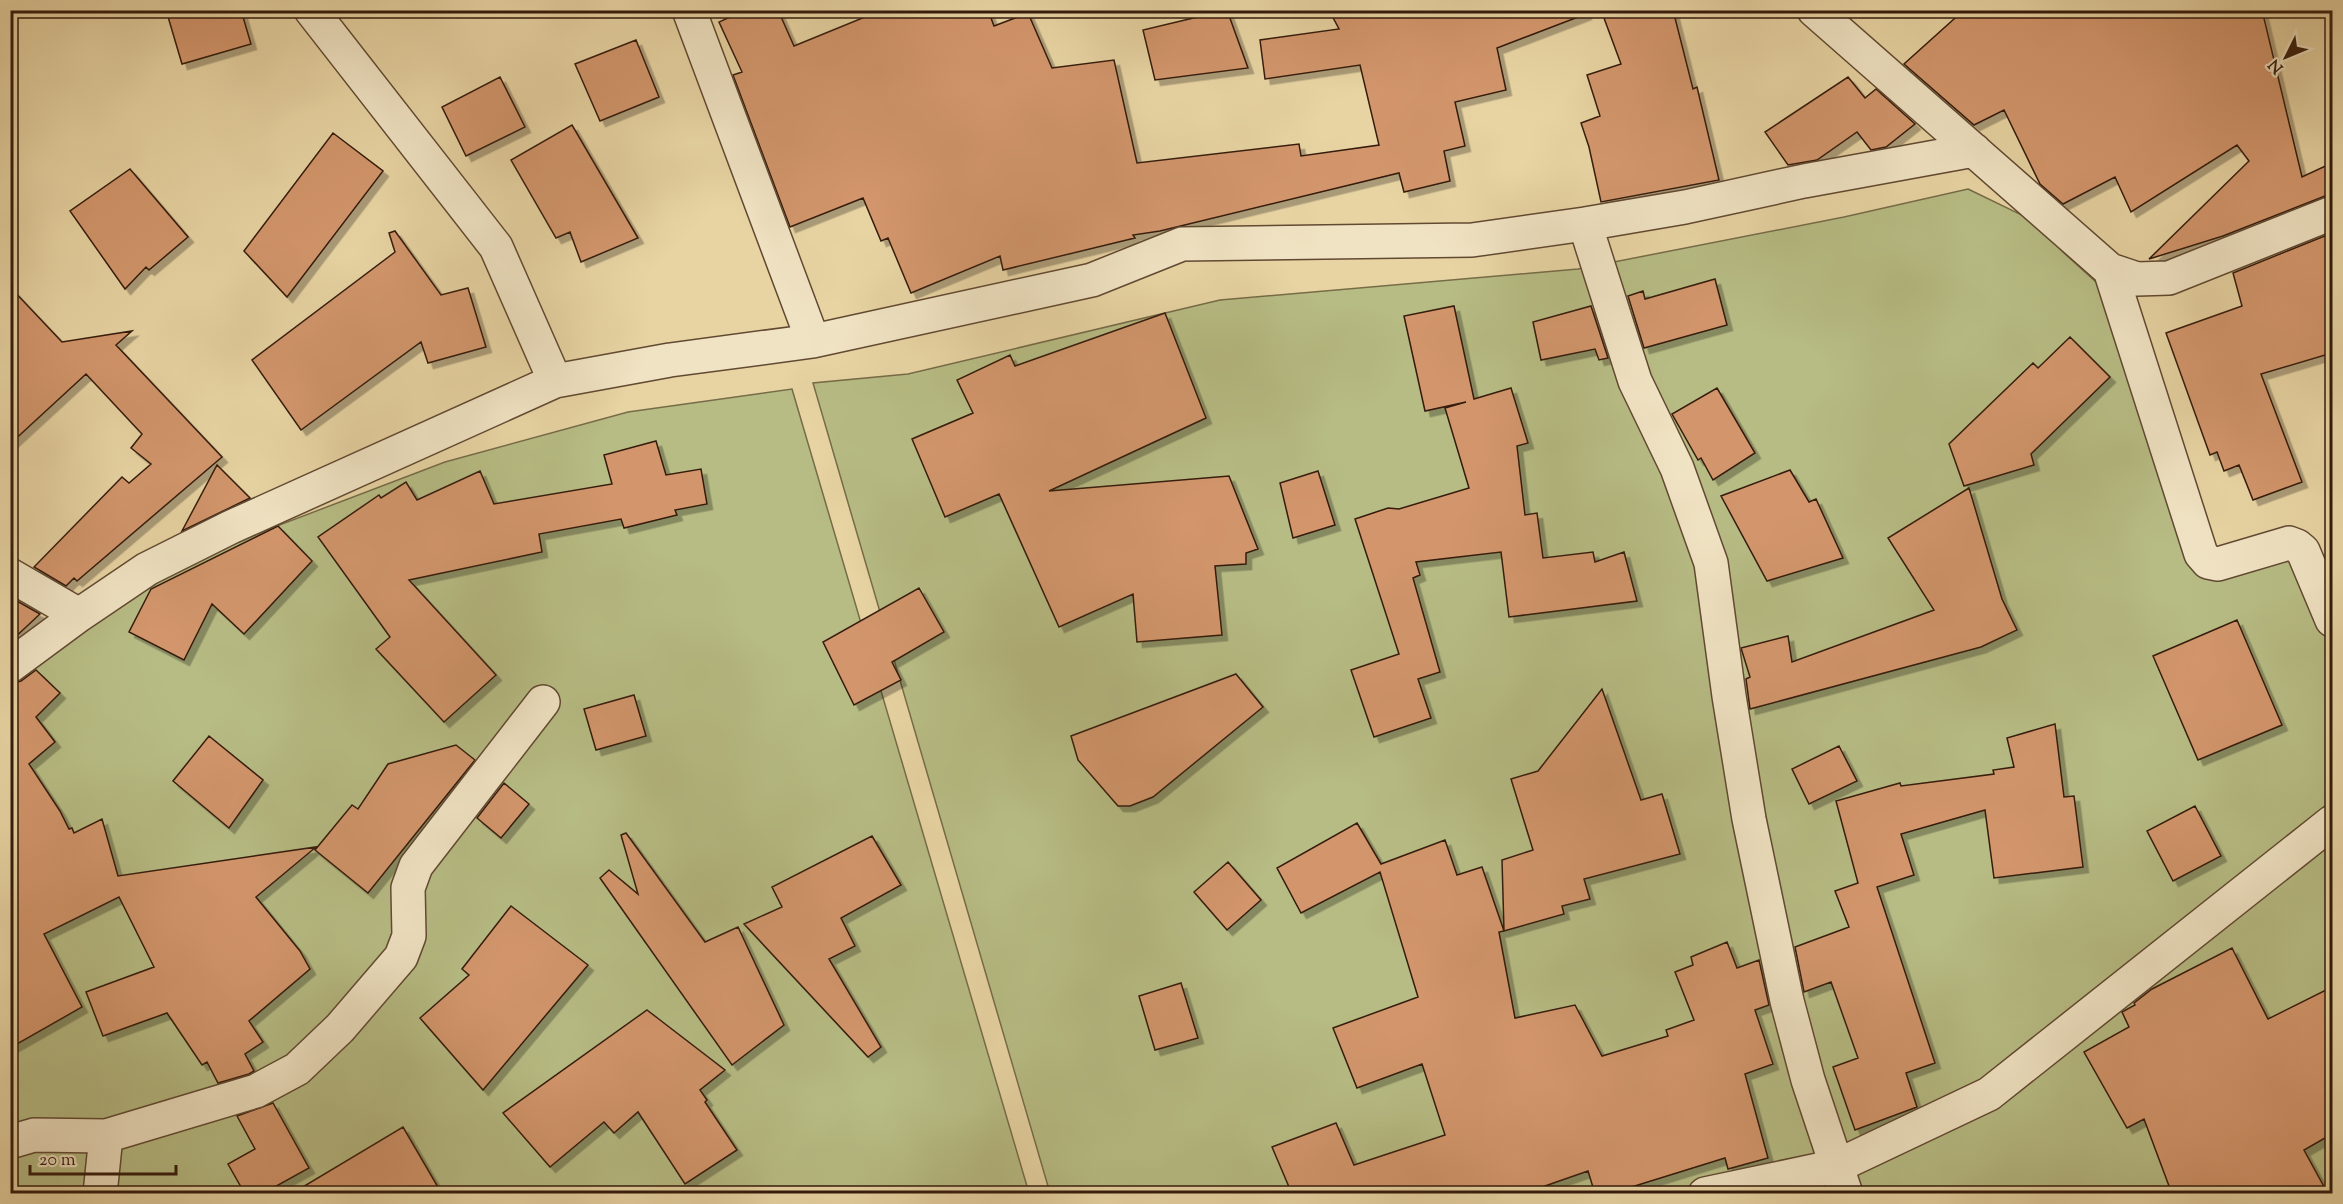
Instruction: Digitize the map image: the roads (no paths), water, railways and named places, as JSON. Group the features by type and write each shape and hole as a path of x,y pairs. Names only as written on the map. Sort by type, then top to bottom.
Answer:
{"street":[{"path":"311,10 496,247 555,381"},
{"path":"689,10 813,341"},
{"path":"1814,10 2110,270 2137,279 2169,278 2332,213"},
{"path":"10,666 147,569 231,527 555,381 670,360 813,341 1092,280 1182,244 1472,240 1685,207 1804,181 1974,150"},
{"path":"1585,224 1635,381 1677,468 1711,563 1749,819 1785,989 1808,1080 1841,1180"},
{"path":"2110,270 2201,554 2208,562 2218,564 2289,543 2297,546 2303,551 2332,620"},
{"path":"10,575 79,615"},
{"path":"10,1142 34,1135 106,1136 256,1092 297,1069 340,1028 401,957 409,936 408,888 416,866 543,702"},
{"path":"1705,1194 1841,1180 1989,1094 2332,822"},
{"path":"100,1194 106,1136"}]}
